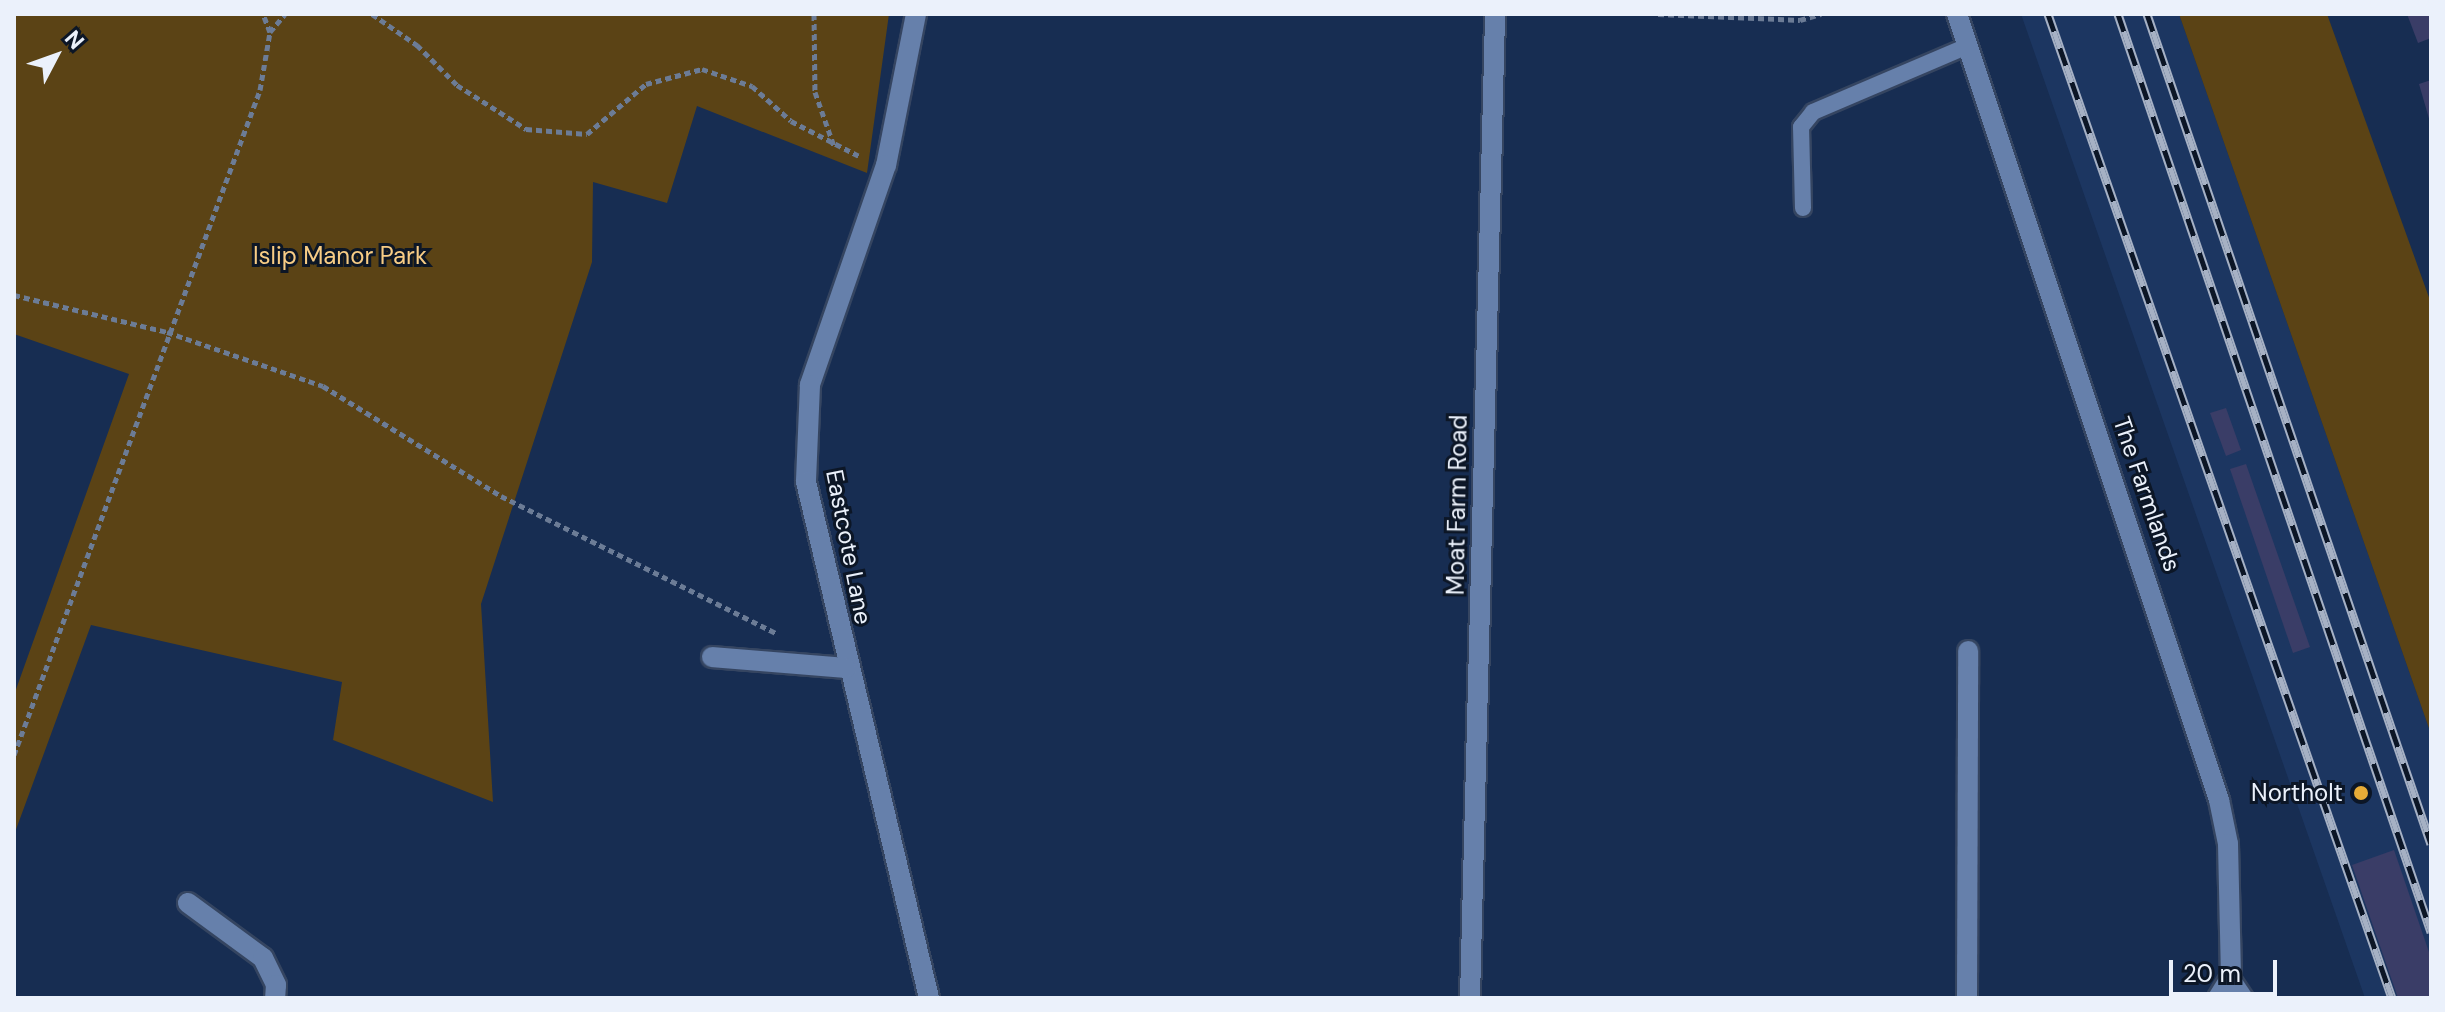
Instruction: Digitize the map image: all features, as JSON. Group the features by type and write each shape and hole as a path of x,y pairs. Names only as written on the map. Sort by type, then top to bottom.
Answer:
{"street":[{"name":"Eastcote Lane","path":"916,14 886,165 810,385 806,482 846,668 929,998"},
{"name":"Moat Farm Road","path":"1470,998 1495,14"},
{"name":"The Farmlands","path":"1957,14 2219,800 2228,844 2231,977"},
{"path":"1967,998 1968,651"},
{"path":"712,657 846,668"},
{"path":"188,903 263,958 276,985 275,998"},
{"path":"2218,998 2231,977"}],"lane":[{"path":"1803,208 1801,127 1813,112 1968,46"},
{"path":"2231,977 2245,998"}],"path":[{"path":"263,14 270,32"},
{"path":"14,755 167,332 260,90 270,32 285,14"},
{"path":"372,14 417,45 457,85 526,129 587,134 646,84 702,69 752,86 791,121 834,147 886,165"},
{"path":"814,14 815,92 834,147"},
{"path":"1658,14 1800,20 1821,14"},
{"path":"14,295 167,332 323,386 501,496 791,640"}],"shaded area":[{"path":"2021,14 2179,14 2431,734 2431,998 2365,998"}],"green space":[{"name":"Islip Manor Park","path":"14,14 889,14 867,173 697,106 667,203 593,182 592,262 481,604 493,802 333,740 342,682 91,625 14,835 14,695 129,374 14,334"},
{"path":"2179,14 2327,14 2431,303 2431,734"}],"building":[{"path":"2407,14 2431,14 2431,38 2418,43"},
{"path":"2431,80 2431,122 2430,122 2419,84"},
{"path":"2226,408 2241,450 2226,456 2210,413"},
{"path":"2246,464 2310,647 2293,653 2230,469"},
{"path":"2394,850 2431,958 2431,998 2398,998 2352,865"}],"railway":[{"path":"2048,14 2392,998"},
{"path":"2118,14 2431,932"},
{"path":"2147,14 2431,844"}],"place":[{"name":"Northolt","path":"2361,793"}]}
